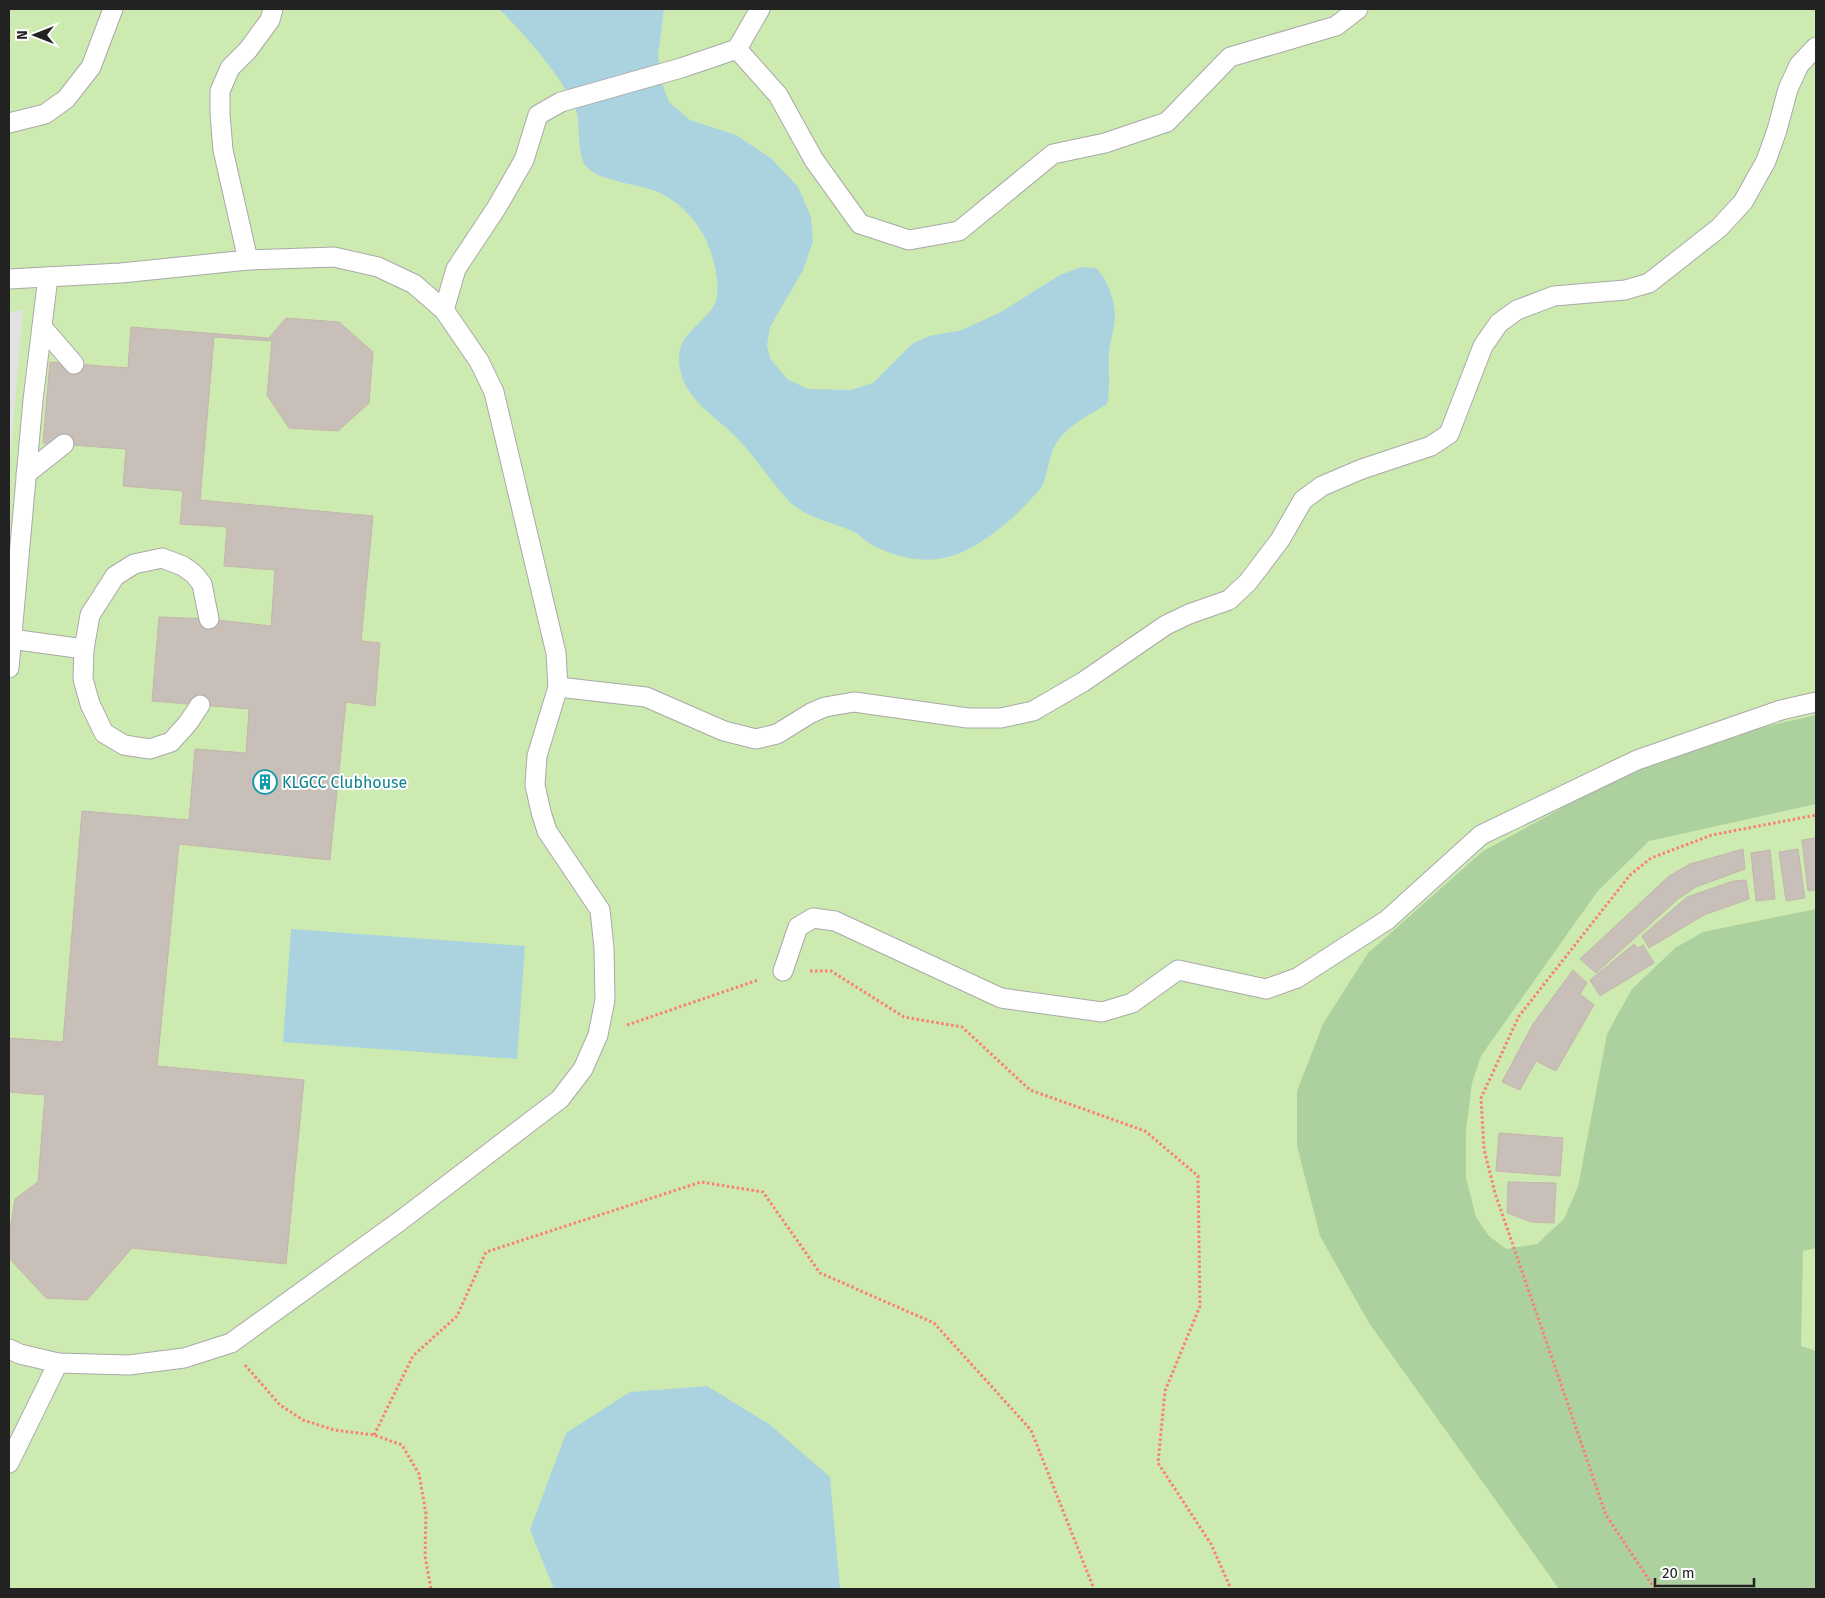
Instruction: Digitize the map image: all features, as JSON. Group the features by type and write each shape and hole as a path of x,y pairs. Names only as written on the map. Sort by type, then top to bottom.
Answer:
{"lane":[{"path":"9,123 45,114 66,99 91,67 113,9"},
{"path":"248,260 223,150 220,90 230,68 248,50 270,20 274,9"},
{"path":"444,310 456,269 497,207 524,160 538,115 561,102 681,68 737,49 760,9"},
{"path":"737,49 778,96 814,160 860,224 909,240 959,231 1053,154 1104,143 1168,122 1230,57 1336,26 1358,9"},
{"path":"558,687 646,698 724,731 756,739 777,734 810,713 825,707 854,702 968,718 1001,718 1033,711 1083,682 1166,625 1189,614 1229,600 1248,582 1280,540 1303,500 1322,486 1362,469 1431,446 1449,434 1483,346 1499,323 1517,310 1554,296 1625,290 1649,283 1719,228 1743,202 1766,161 1788,89 1799,65 1816,47"},
{"path":"9,279 121,273 248,260 334,257 378,267 414,284 444,310 479,361 494,392 556,654 558,687 537,756 535,785 547,831 600,910 604,948 605,1000 598,1035 583,1070 560,1099 400,1221 231,1344 184,1358 129,1366 58,1363 20,1354 9,1349"},
{"path":"9,668 33,400 48,277"},
{"path":"42,327 74,364"},
{"path":"26,474 64,444"},
{"path":"200,705 188,723 171,742 150,749 124,745 104,733 90,704 83,679 84,648 90,615 115,576 134,564 162,558 183,566 194,574 202,584 209,619"},
{"path":"11,639 84,648"},
{"path":"783,971 798,927 813,918 835,921 1000,998 1102,1012 1132,1003 1178,970 1266,989 1297,978 1387,920 1481,835 1637,760 1781,710 1816,702"},
{"path":"9,1463 58,1363"}],"path":[{"path":"1655,1589 1606,1515 1495,1193 1484,1149 1481,1098 1519,1016 1630,875 1651,858 1712,835 1816,815"},
{"path":"598,1035 783,971 831,971 904,1017 962,1027 1030,1090 1145,1130 1198,1176 1200,1306 1165,1391 1158,1464 1211,1544 1231,1589"},
{"path":"374,1435 413,1356 457,1316 486,1252 700,1182 764,1192 820,1272 934,1323 1031,1430 1094,1589"},
{"path":"231,1344 250,1373 280,1405 303,1420 334,1430 374,1435 402,1445 419,1474 426,1514 425,1556 431,1589"}],"green space":[{"path":"9,9 1816,9 1816,1589 9,1589"},
{"path":"1816,715 1816,804 1649,841 1597,892 1481,1056 1472,1083 1466,1131 1466,1178 1476,1217 1489,1236 1506,1249 1537,1244 1564,1219 1578,1187 1607,1034 1632,989 1675,948 1703,932 1816,909 1816,1248 1803,1251 1801,1346 1816,1351 1816,1589 1559,1589 1369,1323 1320,1236 1297,1146 1297,1091 1323,1024 1368,953 1483,851 1636,768 1737,733"}],"shaded area":[{"path":"23,310 9,471 9,312"}],"water":[{"path":"499,9 664,9 658,56 662,83 669,102 690,120 736,135 771,158 798,187 811,217 813,242 803,270 770,327 767,345 770,358 787,379 808,389 851,390 873,383 912,344 929,336 962,330 1001,312 1060,275 1081,267 1096,268 1110,290 1115,315 1109,353 1107,404 1076,423 1060,438 1051,454 1043,484 1039,491 1023,507 987,538 955,555 922,560 889,553 869,543 854,532 812,516 797,508 783,495 743,445 702,407 683,380 680,369 680,349 688,334 713,307 718,291 714,262 704,236 685,211 667,197 649,189 603,177 586,166 581,155 577,114 573,102 544,58"},
{"path":"291,929 525,946 517,1059 283,1042"},
{"path":"707,1386 769,1424 830,1477 840,1589 554,1589 530,1530 566,1433 630,1392"}],"building":[{"name":"KLGCC Clubhouse","path":"286,318 339,322 373,352 369,403 338,431 289,428 267,395 272,341 214,337 200,500 373,516 361,641 380,643 375,706 346,702 330,860 179,844 157,1066 304,1080 286,1264 132,1248 87,1300 46,1298 9,1258 9,1236 15,1199 38,1182 45,1095 9,1092 9,1038 63,1042 82,811 189,820 195,749 246,753 249,709 152,701 159,617 209,619 271,626 275,570 224,566 227,527 180,524 183,491 123,486 126,449 43,443 50,362 128,368 131,327 269,338"},
{"path":"1816,838 1816,890 1808,891 1802,840"},
{"path":"1743,849 1745,869 1696,887 1678,899 1596,973 1580,959 1669,876 1690,864"},
{"path":"1798,849 1805,898 1786,901 1779,852"},
{"path":"1770,850 1775,899 1756,901 1751,853"},
{"path":"1746,880 1749,899 1704,915 1649,948 1642,936 1687,897 1733,881"},
{"path":"1634,944 1638,948 1643,945 1654,963 1600,996 1590,980"},
{"path":"1573,970 1587,983 1580,994 1594,1005 1556,1071 1536,1061 1520,1090 1502,1082 1533,1024"},
{"path":"1499,1133 1563,1138 1560,1176 1496,1171"},
{"path":"1508,1182 1556,1183 1554,1223 1531,1222 1507,1213"}],"place":[{"name":"KLGCC Clubhouse","path":"265,782"}]}
